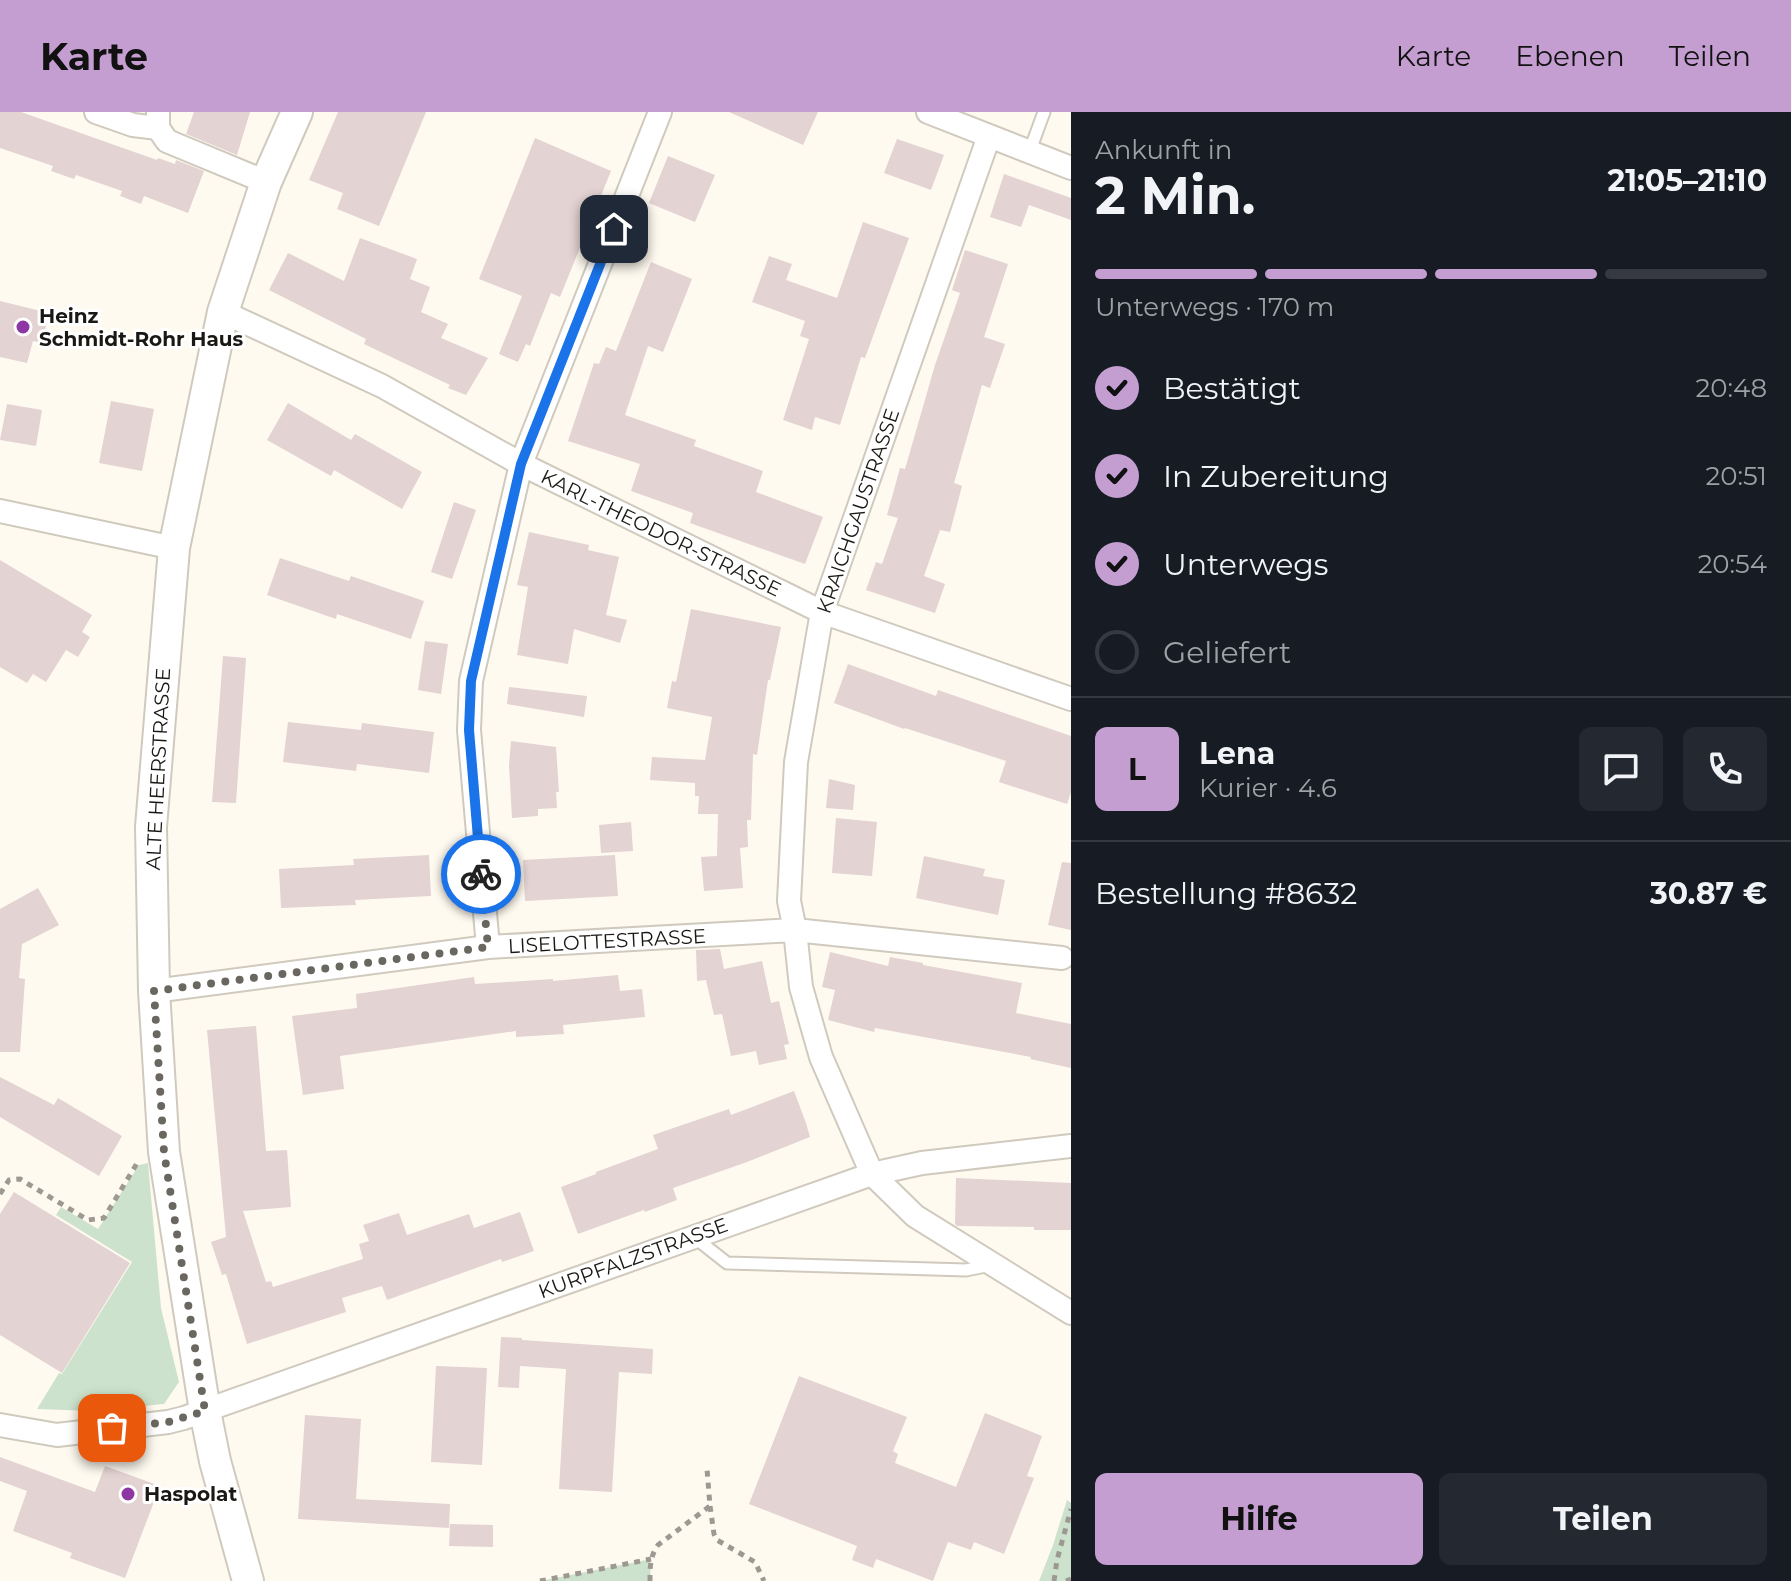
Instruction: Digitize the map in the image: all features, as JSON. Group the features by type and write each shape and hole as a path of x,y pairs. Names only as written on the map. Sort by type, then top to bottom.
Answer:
{"street":[{"path":"96,112 133,125 158,120 167,141 266,182"},
{"name":"ALTE HEERSTRASSE","path":"248,1581 215,1461 205,1411 164,1152 154,991 151,827 174,548 223,312 266,182 297,112"},
{"path":"488,947 469,730 471,681 521,464 660,112"},
{"path":"928,112 1071,168"},
{"name":"KRAICHGAUSTRASSE","path":"872,1174 821,1057 801,987 789,901 796,762 822,612 989,136"},
{"name":"KARL-THEODOR-STRASSE","path":"223,312 382,386 521,464 822,612 1071,699"},
{"path":"0,511 174,548"},
{"name":"LISELOTTESTRASSE","path":"154,991 488,947 795,930 1062,958"},
{"name":"KURPFALZSTRASSE","path":"0,1425 57,1435 168,1422 872,1174 922,1163 1071,1146"},
{"path":"872,1174 915,1216 1071,1313"}],"lane":[{"path":"1029,153 1044,112"},
{"path":"693,1236 727,1263 966,1270 993,1264"}],"path":[{"path":"0,1194 9,1180 20,1179 88,1220 104,1218 142,1154 164,1152"},
{"path":"707,1469 717,1540 755,1562 764,1581"},
{"path":"650,1581 653,1551 710,1506"},
{"path":"1054,1581 1071,1509"},
{"path":"540,1581 651,1559"}],"green space":[{"path":"148,1163 161,1308 179,1382 164,1404 92,1411 37,1409 132,1262 56,1215 61,1207 98,1229 139,1165"},
{"path":"1067,1500 1071,1503 1071,1581 1039,1581 1053,1545"},
{"path":"651,1559 650,1581 540,1581"}],"building":[{"path":"0,112 21,112 157,160 175,164 176,160 204,171 188,213 144,196 141,204 120,196 122,191 76,175 74,179 51,171 53,166 0,148"},
{"path":"194,112 250,112 237,155 186,134"},
{"path":"338,112 426,112 379,226 337,209 343,193 309,180"},
{"path":"729,112 818,112 803,145"},
{"path":"535,138 611,171 560,297 551,293 530,346 526,344 518,362 499,354 522,296 479,279"},
{"path":"897,139 944,155 931,190 884,173"},
{"path":"668,156 715,175 695,222 649,203"},
{"path":"1004,174 1071,198 1071,220 1029,205 1021,227 990,217"},
{"path":"863,222 909,238 865,358 861,357 840,425 815,417 812,430 783,420 809,339 800,336 805,321 752,302 769,256 792,264 786,280 837,298"},
{"path":"360,238 417,259 410,279 430,287 421,312 448,324 441,338 488,358 466,395 364,344 366,339 269,290 288,253 344,281"},
{"path":"965,250 1008,264 984,337 1005,344 990,388 982,385 954,483 962,486 950,532 940,530 924,576 945,584 935,613 866,590 876,562 882,564 898,518 887,515 900,468 905,469 960,293 952,290"},
{"path":"651,262 692,279 663,352 648,346 625,415 696,440 694,446 763,471 756,492 823,517 805,564 690,523 693,513 631,491 640,464 568,441 594,363 599,364 606,347 616,351"},
{"name":"Heinz Schmidt-Rohr Haus","path":"0,301 49,313 42,343 33,341 27,363 0,357"},
{"path":"111,401 154,409 142,471 99,463"},
{"path":"288,403 351,440 355,434 422,472 402,509 334,470 331,476 267,440"},
{"path":"7,404 42,410 36,446 0,440"},
{"path":"454,502 476,510 452,579 431,572"},
{"path":"529,532 589,545 588,550 619,557 606,615 627,620 620,643 574,629 568,664 517,655 528,587 517,585"},
{"path":"280,558 349,581 351,576 424,601 411,639 337,614 336,619 267,595"},
{"path":"0,560 92,615 82,632 90,637 78,657 66,650 46,682 33,674 27,683 0,667"},
{"path":"691,609 781,627 768,680 757,755 753,754 751,820 747,820 748,847 740,848 743,888 704,891 701,857 717,856 718,814 698,814 699,796 695,796 695,783 650,780 652,757 705,760 712,717 667,708 672,681 676,682"},
{"path":"425,641 448,644 441,694 418,690"},
{"path":"223,656 246,658 236,803 212,802"},
{"path":"848,664 936,696 938,690 1071,736 1071,792 1067,804 999,782 1006,761 834,703"},
{"path":"509,687 587,696 584,717 507,704"},
{"path":"288,722 361,730 362,723 434,732 429,773 357,764 356,771 283,762"},
{"path":"511,741 556,747 557,808 538,809 538,816 512,818"},
{"path":"829,779 855,785 853,810 826,808"},
{"path":"836,818 877,822 872,876 832,873"},
{"path":"631,822 633,851 601,853 599,825"},
{"path":"429,855 431,896 355,900 356,905 281,908 279,869 354,865 353,859"},
{"path":"615,855 618,896 525,901 523,860"},
{"path":"924,856 985,869 983,876 1005,880 998,915 916,898"},
{"path":"1062,862 1071,863 1071,930 1048,925"},
{"path":"38,888 59,925 22,944 19,978 25,979 20,1052 0,1052 0,909"},
{"path":"720,949 724,969 762,961 771,1003 779,1001 789,1044 784,1045 787,1059 759,1065 756,1051 731,1056 722,1014 714,1015 706,980 697,981 696,950"},
{"path":"830,952 888,966 890,957 1022,983 1016,1013 1071,1024 1071,1068 1031,1057 875,1028 874,1032 828,1020 835,990 822,987"},
{"path":"618,975 620,991 642,989 645,1017 563,1025 564,1034 516,1037 516,1031 340,1056 344,1089 303,1095 292,1016 357,1008 356,994 474,977 475,984"},
{"path":"256,1026 266,1151 287,1150 291,1207 243,1211 266,1282 271,1281 273,1287 363,1259 359,1244 369,1241 363,1225 399,1213 407,1235 469,1214 474,1228 520,1212 534,1251 502,1262 501,1259 387,1300 382,1286 342,1298 346,1312 247,1344 226,1274 222,1275 211,1242 226,1237 207,1030"},
{"path":"0,1077 54,1105 58,1098 122,1136 99,1176 0,1117"},
{"path":"794,1091 810,1137 673,1188 677,1200 578,1234 561,1187 658,1149 653,1135 729,1109 731,1115"},
{"path":"956,1178 1071,1183 1071,1230 957,1226"},
{"path":"14,1192 130,1263 62,1373 0,1335 0,1214"},
{"path":"501,1337 653,1349 652,1374 619,1372 612,1492 559,1489 566,1369 520,1366 519,1388 498,1387"},
{"path":"436,1366 487,1368 482,1465 431,1462"},
{"path":"799,1376 907,1417 893,1451 898,1454 895,1463 956,1487 985,1413 1042,1436 1027,1476 1034,1478 1004,1554 974,1542 971,1550 948,1542 933,1581 876,1559 873,1568 852,1560 857,1546 749,1504"},
{"path":"305,1415 361,1419 356,1499 450,1504 449,1528 298,1519"},
{"path":"0,1457 95,1492 105,1466 160,1486 125,1578 70,1558 72,1553 13,1531 27,1491 0,1481"},
{"path":"450,1524 493,1525 493,1547 449,1546"}],"way so far":[{"path":"112,1428 168,1422 205,1411 164,1152 154,991 488,947 481,874"}],"place":[{"name":"Heinz Schmidt-Rohr Haus","path":"23,327"},
{"name":"Haspolat","path":"128,1494"}],"route":[{"path":"481,874 469,730 471,681 521,464 614,229"}]}
